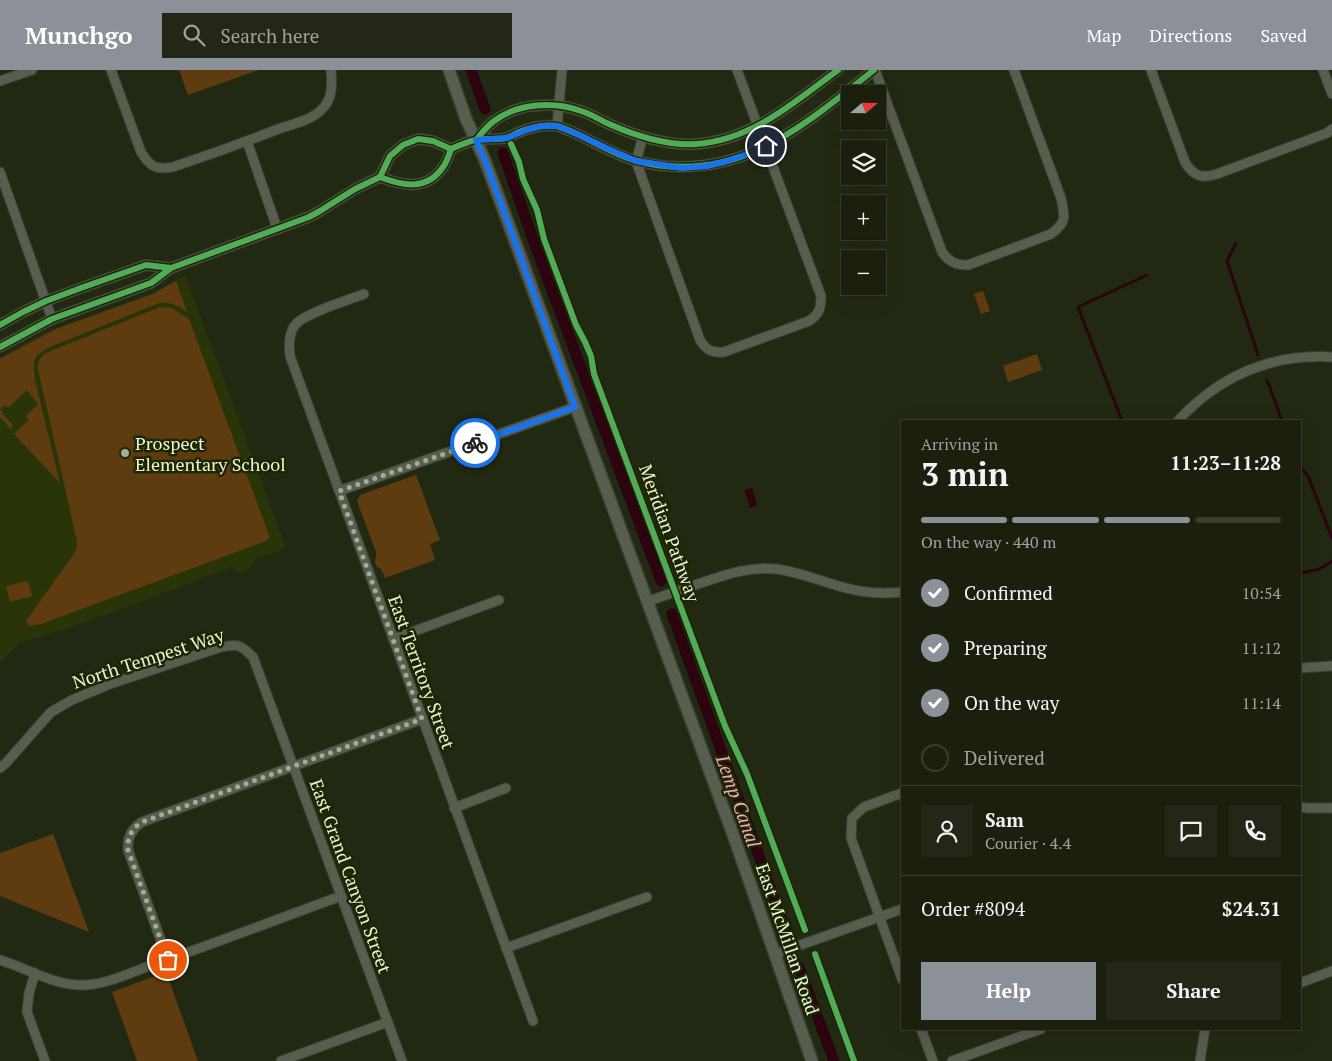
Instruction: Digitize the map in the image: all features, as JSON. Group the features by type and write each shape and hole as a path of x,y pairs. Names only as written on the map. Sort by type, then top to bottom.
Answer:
{"main road":[{"name":"East McMillan Road","path":"449,70 466,119 484,158 502,206 735,840 812,1061"}],"street":[{"path":"0,81 32,70"},
{"path":"111,70 141,152 146,161 153,167 163,169 311,117 322,110 330,99 331,70"},
{"path":"557,126 562,70"},
{"path":"643,137 636,161 700,340 704,346 710,351 724,352 809,321 815,317 820,311 821,296 737,70"},
{"path":"476,140 494,121 512,112 533,106 546,105 582,111 611,125 643,137 670,143 696,144 728,139 773,118 838,70"},
{"path":"0,347 52,319 150,283 171,268 309,217 355,189 380,177 390,156 403,145 418,139 433,141 451,149 476,140 507,138 542,126 557,126 636,161 672,167 693,168 724,162 745,155 788,135 874,70 942,252 953,263 968,265 1051,234 1060,227 1064,220 1061,198 1014,70"},
{"path":"1150,70 1185,162 1191,171 1201,176 1209,177 1327,133 1332,129"},
{"path":"1323,70 1332,94"},
{"path":"247,141 277,228"},
{"path":"380,177 393,182 418,185 428,181 443,168 451,149"},
{"path":"0,172 52,319"},
{"path":"0,325 46,302 146,265 171,268"},
{"name":"East Territory Street","path":"364,294 306,316 296,324 291,333 290,356 533,1021"},
{"path":"1179,420 1216,387 1249,370 1294,358 1332,357"},
{"path":"339,491 575,407"},
{"path":"647,602 729,574 765,568 790,571 868,593 901,592"},
{"path":"393,639 499,600"},
{"name":"North Tempest Way","path":"0,768 51,712 72,700 110,684 221,647 235,645 244,648"},
{"name":"East Grand Canyon Street","path":"244,648 252,657 402,1061"},
{"path":"1301,668 1332,666"},
{"path":"168,960 128,850 129,836 137,825 422,719"},
{"path":"454,808 506,788"},
{"path":"901,793 864,807 852,818 851,838 901,976"},
{"path":"1301,807 1332,808"},
{"path":"0,960 63,983 92,984 107,981 168,960 341,896"},
{"path":"506,948 646,897"},
{"path":"775,954 901,909"},
{"path":"1301,982 1332,971"},
{"path":"36,973 29,993 27,1012 45,1061"},
{"path":"281,1061 388,1022"},
{"path":"921,1030 933,1061"},
{"path":"952,1061 1039,1030"},
{"path":"1200,1061 1205,1030"}],"shaded area":[{"path":"179,70 258,70 188,95"},
{"name":"Prospect Elementary School","path":"185,275 286,548 256,558 247,571 237,572 231,567 72,627 19,643 0,664 0,358 56,328 153,293"},
{"path":"176,281 187,312 174,305 159,303 50,347 40,353 35,359 35,380 60,483 14,434 29,420 26,416 38,404 27,390 8,408 5,405 0,409 0,359 56,329 153,294"},
{"path":"983,291 990,311 981,314 974,294"},
{"name":"Prospect Elementary School","path":"160,307 171,308 189,319 269,538 266,541 41,624 29,626 26,621 77,548 38,369 39,360 46,353"},
{"path":"1037,354 1042,370 1008,382 1003,366"},
{"path":"0,409 3,412 2,414 13,425 10,429 0,417"},
{"path":"416,475 440,540 430,544 435,560 385,578 382,570 376,566 376,552 357,501 360,495"},
{"path":"752,488 757,505 750,508 744,490"},
{"path":"28,581 32,596 10,602 6,586"},
{"path":"53,834 89,932 0,896 0,853"},
{"path":"166,972 198,1061 137,1061 112,992"}],"waterway":[{"name":"Lemp Canal","path":"471,70 485,109"},
{"name":"Lemp Canal","path":"503,153 536,248 661,581"},
{"path":"1236,243 1227,261 1258,355"},
{"path":"1122,420 1078,307 1147,275"},
{"path":"1267,380 1282,420"},
{"path":"1301,467 1308,476 1332,538"},
{"path":"1301,573 1320,569 1332,561"},
{"name":"Lemp Canal","path":"672,614 786,931"},
{"name":"Lemp Canal","path":"799,967 834,1061"}],"cycle path":[{"path":"476,140 494,121 514,110 548,105 581,111 609,124 662,142 696,144 717,141 736,135 772,118 838,70"},
{"path":"0,347 52,319 151,283 171,268 309,217 355,189 380,177 390,156 403,145 418,139 433,141 451,149 480,139 506,138 531,128 558,126 637,161 673,167 706,165 737,158 766,146 821,112 874,70"},
{"name":"Meridian Pathway","path":"511,144 519,162 523,179 537,210 544,239 576,325 591,356 594,374 725,726 747,774 805,930"},
{"path":"380,177 406,184 422,183 430,180 437,175 446,163 451,149"},
{"path":"0,325 46,301 146,265 171,268"},
{"path":"815,954 854,1061"}],"way so far":[{"path":"168,960 128,850 129,836 137,825 142,822 422,719 339,491 475,443"}],"place":[{"name":"Prospect Elementary School","path":"125,453"}],"route":[{"path":"475,443 575,407 476,140 507,138 542,126 557,126 636,161 682,168 693,168 724,162 766,146"}]}
